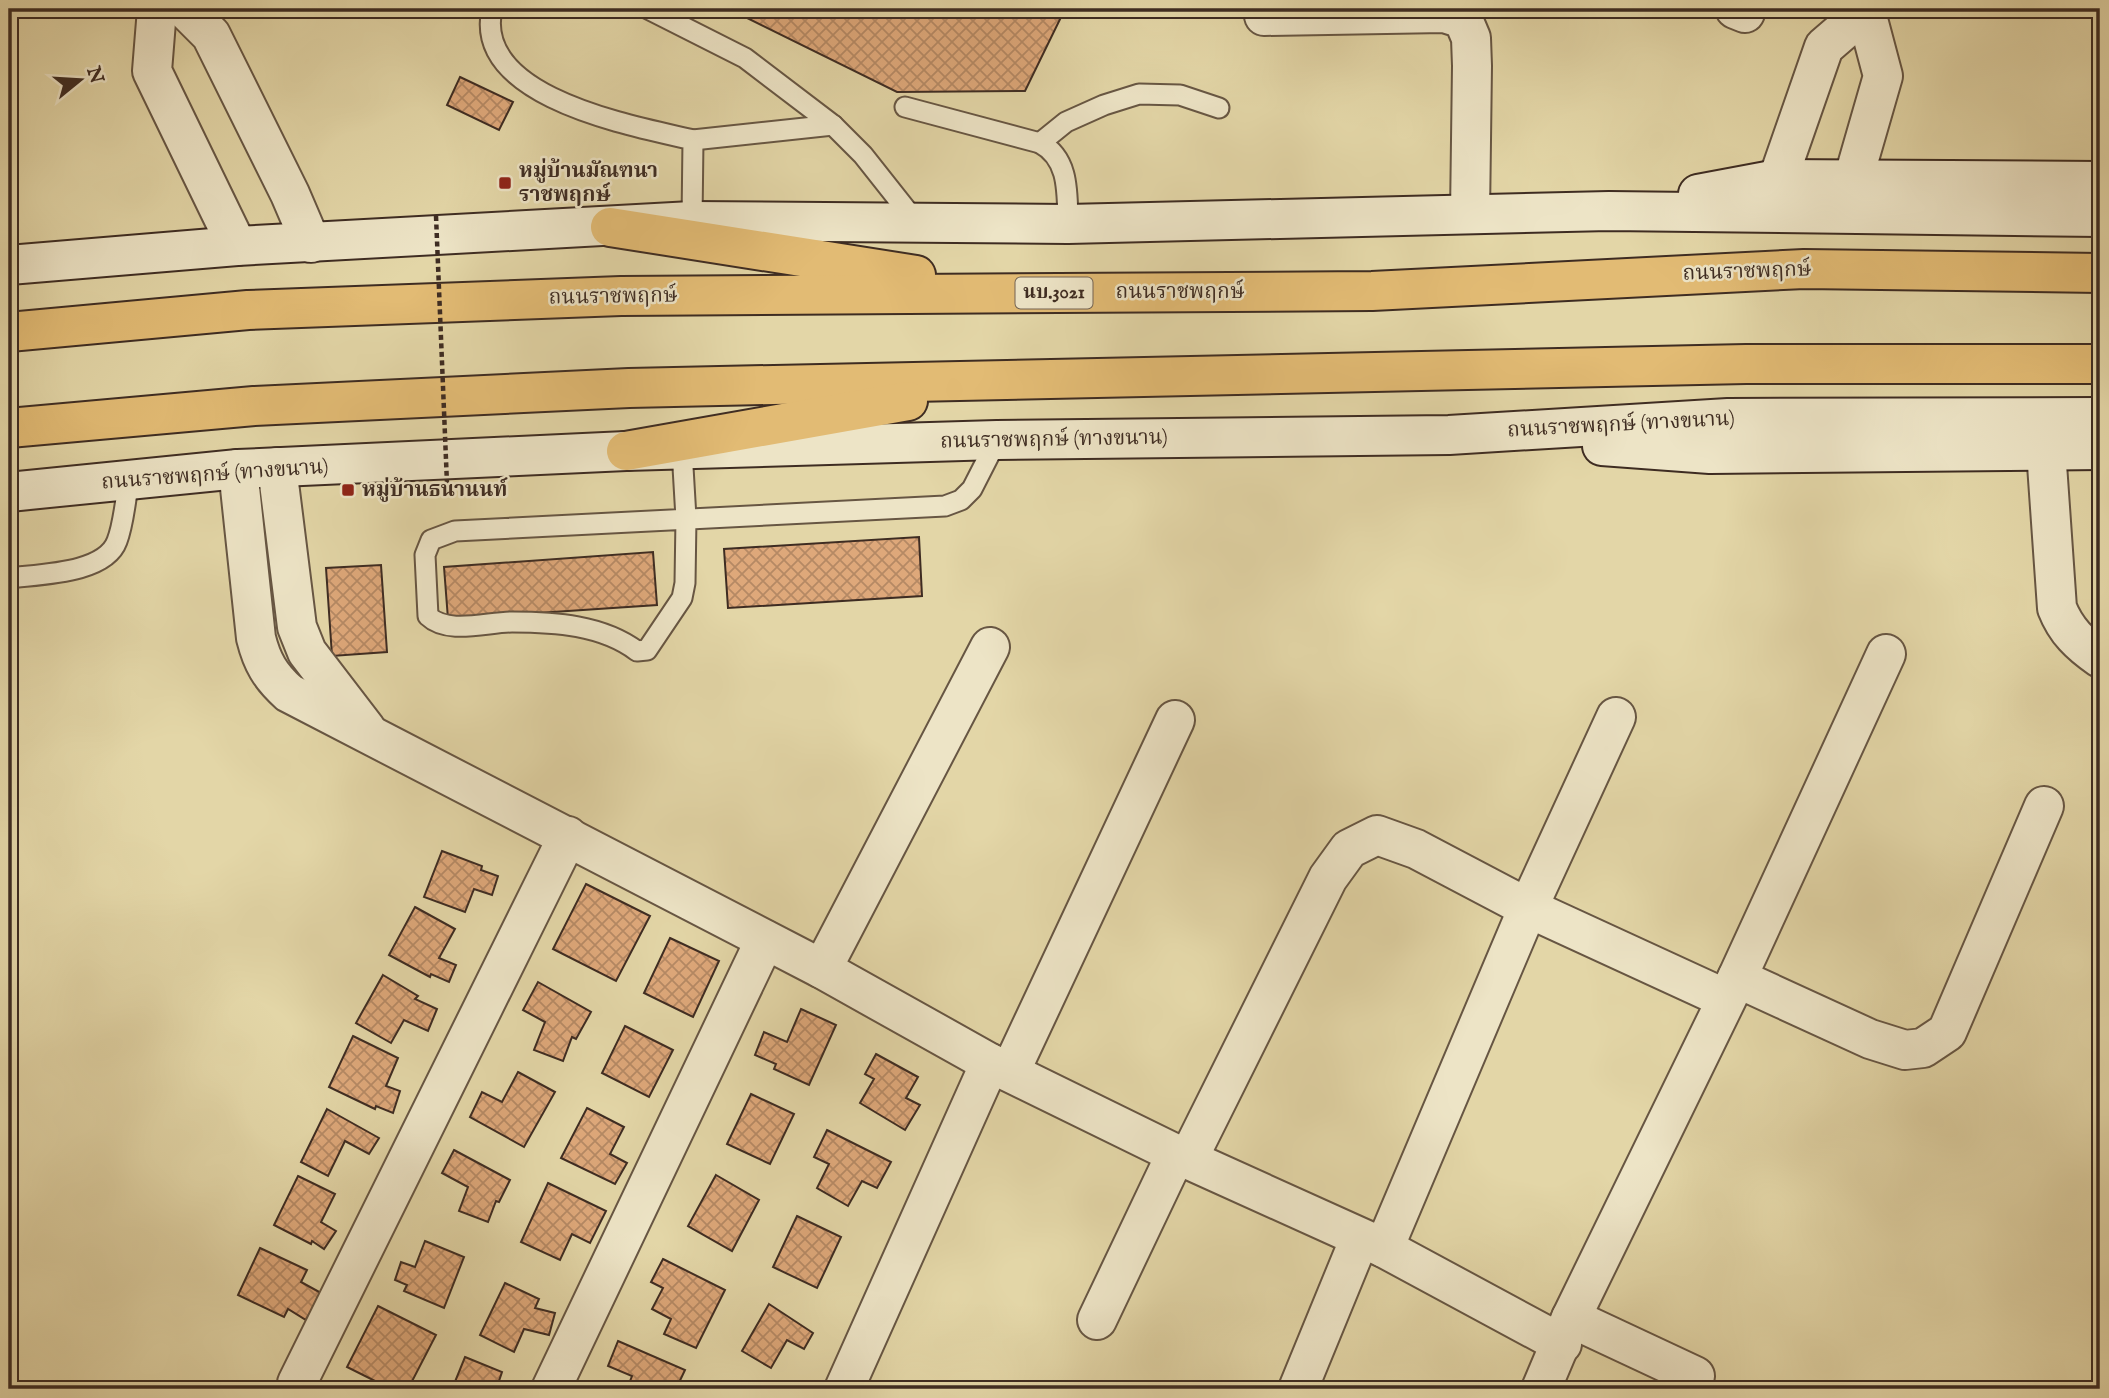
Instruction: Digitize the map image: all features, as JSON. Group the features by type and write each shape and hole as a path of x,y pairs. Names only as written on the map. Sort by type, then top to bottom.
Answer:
{"main road":[{"path":"610,226 1026,293"},
{"name":"ถนนราชพฤกษ์","path":"9,332 248,310 621,296 1372,291 1804,269 2100,273"},
{"path":"9,428 254,405 629,388 1746,363 2100,364"},
{"path":"626,452 1027,379"}],"street":[{"path":"157,9 152,71 237,246"},
{"path":"185,9 211,35 290,194 311,243"},
{"path":"1778,179 1824,47 1867,10 1884,76 1853,180"},
{"path":"1264,16 1444,13 1463,19 1471,38 1470,214"},
{"path":"1609,211 1778,179 2100,181"},
{"path":"9,265 237,246 692,221 1068,224 1609,211 2100,217"},
{"name":"ถนนราชพฤกษ์ (ทางขนาน)","path":"9,492 238,469 626,452 996,440 1449,435 1728,418 2100,417"},
{"path":"1449,435 1710,454 2100,450"},
{"path":"2046,450 2057,608 2064,625 2082,645 2100,658"},
{"path":"277,467 297,626 307,652 369,733"},
{"path":"238,469 256,638 261,659 272,678 289,692 822,969 1000,1068 1182,1157 1567,1331 1695,1376"},
{"path":"822,969 990,647"},
{"path":"1541,1389 1886,654"},
{"path":"1298,1389 1372,1243 1616,717"},
{"path":"844,1389 1000,1068 1175,720"},
{"path":"1097,1320 1328,878 1349,849 1377,835 1416,849 1528,908 1731,988 1905,1050 1923,1048 1947,1032 2044,806"},
{"path":"297,1383 568,836"},
{"path":"551,1389 765,940"}],"lane":[{"path":"492,9 491,32 496,47 509,68 531,86 564,103 620,123 693,140 833,125"},
{"path":"648,9 745,58 833,125 863,155 915,222"},
{"path":"1040,143 1066,122 1139,94 1180,95 1219,108"},
{"path":"905,107 1040,143 1052,149 1065,175 1068,224"},
{"path":"692,221 693,140"},
{"path":"682,450 686,518 685,583 682,598 647,650 637,651 629,645 589,629 559,624 510,622 441,625 428,616 425,555 430,540 444,534 455,531 686,518 945,506 961,500 972,489 996,440"},
{"path":"9,578 71,571 107,556 117,542 129,482"}],"path":[{"path":"436,216 447,484"}],"building":[{"path":"729,9 1065,9 1025,91 897,92"},
{"path":"460,77 513,102 499,130 447,105"},
{"path":"919,537 922,596 728,608 724,549"},
{"path":"653,552 657,605 448,619 444,567"},
{"path":"381,565 387,652 332,656 326,568"},
{"path":"442,851 482,866 481,870 498,876 492,895 474,889 465,912 424,897"},
{"path":"586,884 650,916 616,981 553,949"},
{"path":"415,907 455,929 439,958 456,965 449,982 431,974 430,977 389,955"},
{"path":"670,938 719,961 693,1017 644,993"},
{"path":"383,975 418,996 415,999 437,1009 428,1031 404,1020 391,1043 356,1023"},
{"path":"538,982 591,1012 576,1039 572,1037 563,1061 534,1050 545,1022 523,1010"},
{"path":"801,1009 836,1025 809,1085 774,1069 776,1064 755,1055 764,1032 787,1042"},
{"path":"625,1026 673,1050 649,1097 602,1073"},
{"path":"353,1036 398,1058 386,1086 400,1091 393,1113 376,1106 375,1109 329,1087"},
{"path":"876,1054 918,1077 906,1098 920,1105 905,1130 860,1103 874,1079 865,1074"},
{"path":"518,1072 555,1092 524,1147 470,1117 482,1092 502,1102"},
{"path":"751,1094 794,1114 770,1164 727,1144"},
{"path":"587,1108 624,1127 610,1154 627,1163 615,1184 561,1158"},
{"path":"327,1109 379,1138 369,1154 345,1141 328,1176 301,1162"},
{"path":"827,1130 891,1162 877,1188 862,1181 848,1206 817,1188 829,1164 814,1157"},
{"path":"454,1150 510,1180 499,1202 496,1201 488,1222 459,1211 468,1187 442,1173"},
{"path":"716,1175 759,1200 732,1251 688,1226"},
{"path":"298,1176 335,1194 321,1222 336,1231 324,1249 274,1225"},
{"path":"548,1183 606,1211 590,1243 572,1234 560,1260 521,1242"},
{"path":"797,1216 841,1237 817,1288 773,1267"},
{"path":"425,1241 464,1257 444,1308 404,1291 407,1285 395,1280 401,1262 415,1267"},
{"path":"260,1248 307,1270 301,1282 321,1293 306,1320 288,1309 284,1317 238,1295"},
{"path":"663,1259 725,1290 696,1348 664,1334 671,1319 652,1309 663,1288 651,1282"},
{"path":"505,1283 539,1299 535,1308 555,1313 549,1335 524,1329 514,1352 480,1335"},
{"path":"769,1304 813,1333 804,1349 787,1340 771,1368 742,1351"},
{"path":"378,1306 436,1335 408,1389 391,1389 347,1367"},
{"path":"618,1341 685,1370 676,1389 627,1389 632,1376 608,1366"},
{"path":"465,1357 502,1372 499,1381 521,1389 452,1389"}],"place":[{"name":"หมู่บ้านมัณฑนา ราชพฤกษ์","path":"505,183"},
{"name":"หมู่บ้านธนานนท์","path":"348,490"}]}
